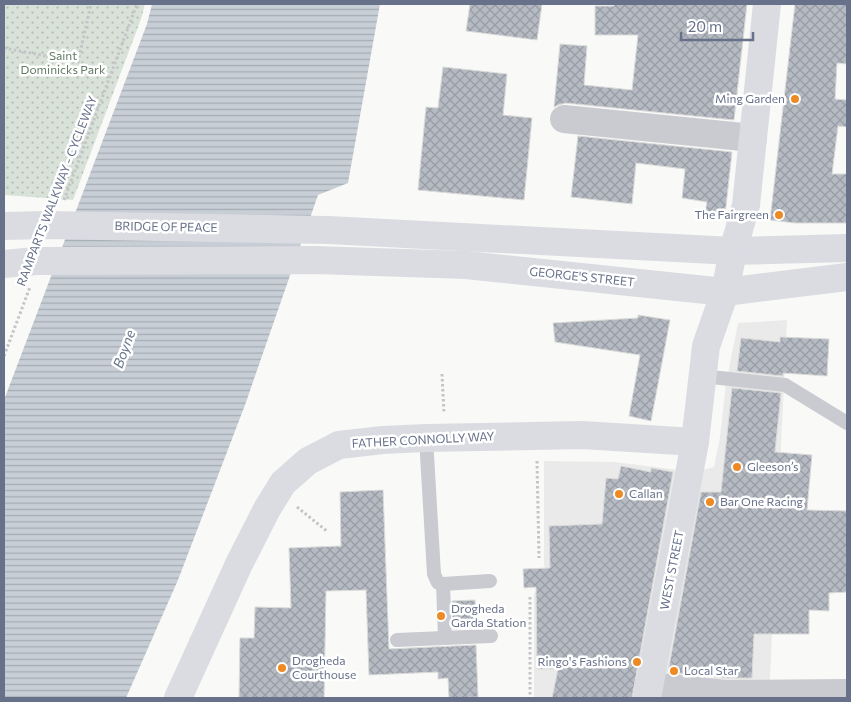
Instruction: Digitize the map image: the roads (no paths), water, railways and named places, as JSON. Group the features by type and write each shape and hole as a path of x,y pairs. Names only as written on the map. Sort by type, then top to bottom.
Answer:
{"main road":[{"name":"WEST STREET","path":"648,692 694,442 706,346 725,292 733,251 746,205 767,4"},
{"name":"BRIDGE OF PEACE","path":"4,226 53,216 733,251"},
{"path":"733,251 847,248"},
{"name":"GEORGE'S STREET","path":"4,264 34,270 315,260 466,265 725,292 847,277"},
{"name":"FATHER CONNOLLY WAY","path":"178,698 239,564 267,509 284,484 308,461 339,444 435,438 582,435 694,442"}],"street":[{"path":"564,119 753,138"},
{"path":"648,692 725,694 847,693"}],"lane":[{"path":"702,376 785,385 847,423"},
{"path":"435,438 434,574 438,582 443,584 490,581"},
{"path":"443,584 445,638"},
{"path":"397,640 491,636"}],"water":[{"name":"Boyne","path":"152,4 380,4 348,183 318,195 245,405 178,580 126,698 4,698 4,400 147,24"}],"place":[{"name":"Ming Garden","path":"795,99"},
{"name":"The Fairgreen","path":"779,215"},
{"name":"Gleeson’s","path":"737,467"},
{"name":"Callan","path":"619,494"},
{"name":"Bar One Racing","path":"710,502"},
{"name":"Drogheda Garda Station","path":"441,616"},
{"name":"Ringo's Fashions","path":"637,662"},
{"name":"Drogheda Courthouse","path":"282,668"},
{"name":"Local Star","path":"674,671"}],"park label":[{"name":"Saint Dominicks Park","path":"63,63"}]}
